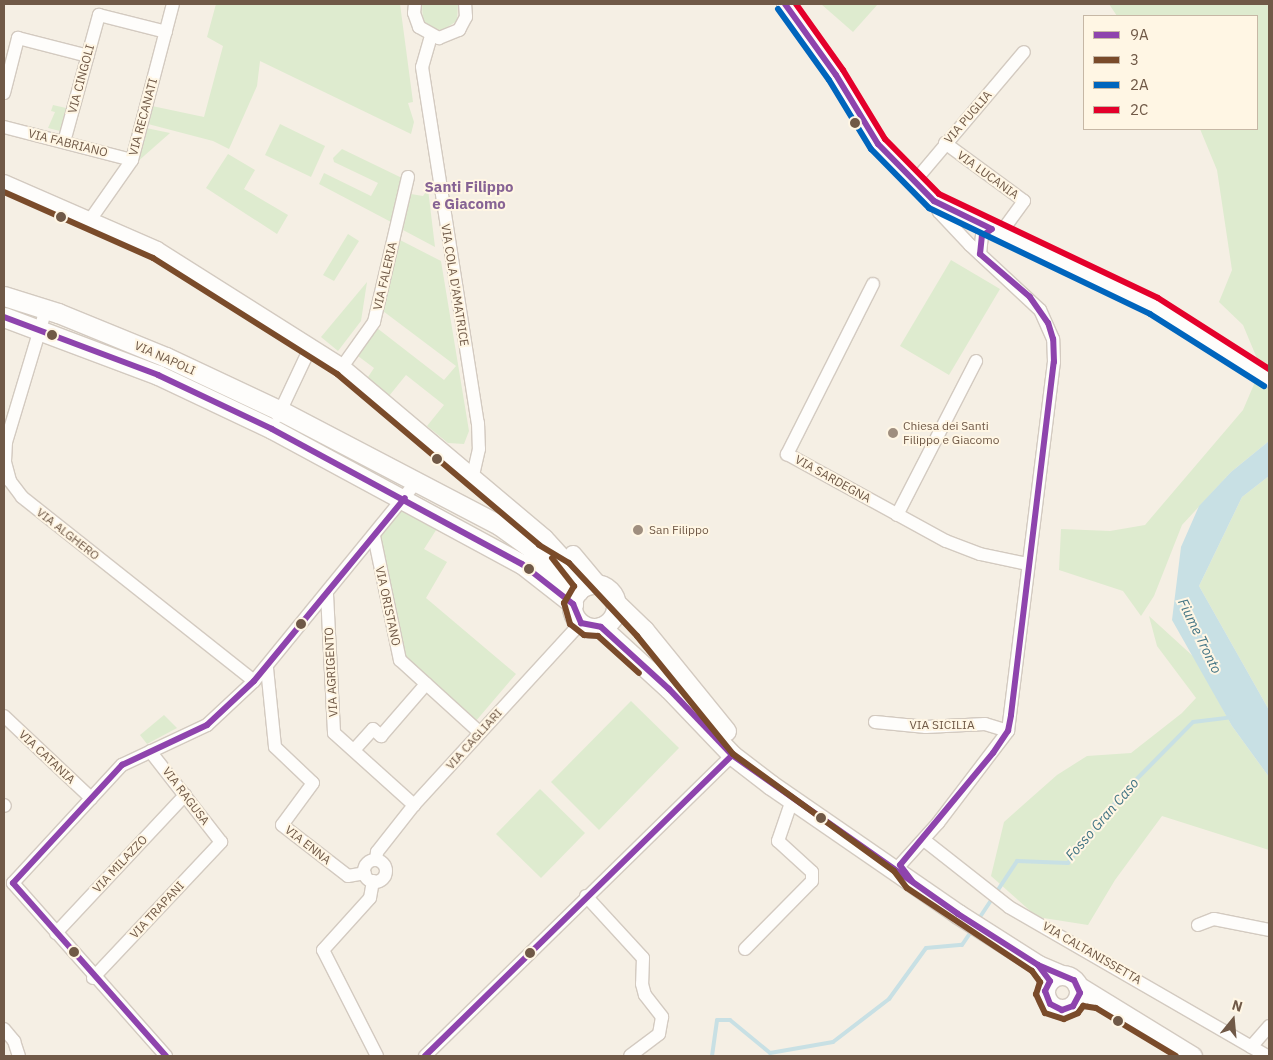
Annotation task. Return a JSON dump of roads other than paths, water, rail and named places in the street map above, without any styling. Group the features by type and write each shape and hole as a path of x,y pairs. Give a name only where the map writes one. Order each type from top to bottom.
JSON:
{"main road":[{"name":"VIA NAPOLI","path":"4,296 46,309 166,357 281,411 499,525 531,548 583,592"},
{"name":"VIA NAPOLI","path":"4,317 158,375 272,429 405,498 522,564 583,592"},
{"path":"912,881 900,865 739,746 644,630 616,603 608,589 583,592 581,623 601,627 669,689 732,755 792,800 958,914 993,935 1056,978 1071,978 1079,992 1099,999 1192,1056"},
{"path":"601,627 614,617 616,603"},
{"path":"1056,978 1045,995 1053,1007 1068,1009 1079,992"}],"street":[{"name":"VIA RECANATI","path":"90,220 132,160 173,4"},
{"path":"415,4 416,21 431,36 446,38 459,30 466,17 465,4"},
{"path":"785,4 836,75 878,144 934,201 1143,300 1269,379"},
{"name":"VIA CINGOLI","path":"64,142 99,15 166,32"},
{"name":"VIA COLA D'AMATRICE","path":"431,36 422,68 478,423 479,449 473,475"},
{"path":"4,93 18,38 88,56"},
{"name":"VIA PUGLIA","path":"914,182 945,143 1024,52"},
{"name":"VIA FABRIANO","path":"4,127 132,160"},
{"name":"VIA LUCANIA","path":"945,143 1024,201 996,231"},
{"name":"VIA FALERIA","path":"342,367 374,322 408,177"},
{"path":"4,183 157,250 342,367 546,538 577,573 583,592"},
{"path":"900,865 924,840 1008,731 1054,362 1053,339 1048,324 1030,297 980,254 939,212 934,201"},
{"path":"980,254 980,241 996,231"},
{"name":"VIA SARDEGNA","path":"873,284 786,454 946,541 980,554 1028,564"},
{"path":"40,329 46,309"},
{"name":"VIA ALGHERO","path":"40,329 6,442 5,462 10,480 22,497 254,681"},
{"path":"272,429 311,346"},
{"path":"897,515 976,361"},
{"path":"166,1056 93,978 13,883 122,766 207,725 254,681 267,668 417,481"},
{"path":"499,525 508,518 510,508"},
{"name":"VIA ORISTANO","path":"374,536 400,660 479,732"},
{"name":"VIA AGRIGENTO","path":"327,594 334,733 414,805"},
{"name":"VIA CAGLIARI","path":"376,860 377,852 414,805 581,623"},
{"name":"VIA ENNA","path":"267,668 275,747 313,783 282,825 348,876 369,877"},
{"path":"354,750 373,729 382,736 426,684"},
{"name":"VIA CATANIA","path":"4,716 91,798"},
{"name":"VIA SICILIA","path":"875,722 926,727 985,724 1008,731"},
{"name":"VIA RAGUSA","path":"150,751 220,842"},
{"path":"425,1056 586,896 732,755"},
{"name":"VIA MILAZZO","path":"56,933 184,795"},
{"path":"745,948 812,881 812,872 778,841 792,800"},
{"name":"VIA CALTANISSETTA","path":"924,840 983,889 1009,907 1267,1056"},
{"name":"VIA TRAPANI","path":"93,978 220,842"},
{"name":"VIA CAGLIARI","path":"369,877 384,878 386,870 383,863 376,860 366,865 369,877 370,898 323,950 377,1056"},
{"path":"586,896 643,958 642,984 645,996 662,1017 663,1024 659,1034 630,1056"},
{"path":"1198,925 1214,918 1269,930"},
{"path":"1251,1047 1269,1026"},
{"path":"4,1029 14,1041 19,1056"}],"water":[{"name":"Fiume Tronto","path":"1269,441 1269,476 1242,497 1199,586 1269,710 1269,777 1232,726 1172,620 1181,547 1199,506 1231,472"}],"waterway":[{"name":"Fosso Gran Caso","path":"978,920 1017,861 1068,863 1122,794 1193,722 1231,717"},
{"name":"Fosso Gran Caso","path":"712,1056 717,1020 730,1020 770,1053 833,1042 889,999 926,948 962,945 972,930"}],"place":[{"name":"Chiesa dei Santi Filippo e Giacomo","path":"893,433"},
{"name":"San Filippo","path":"638,530"}],"district":[{"name":"Santi Filippo e Giacomo","path":"469,194"}]}
